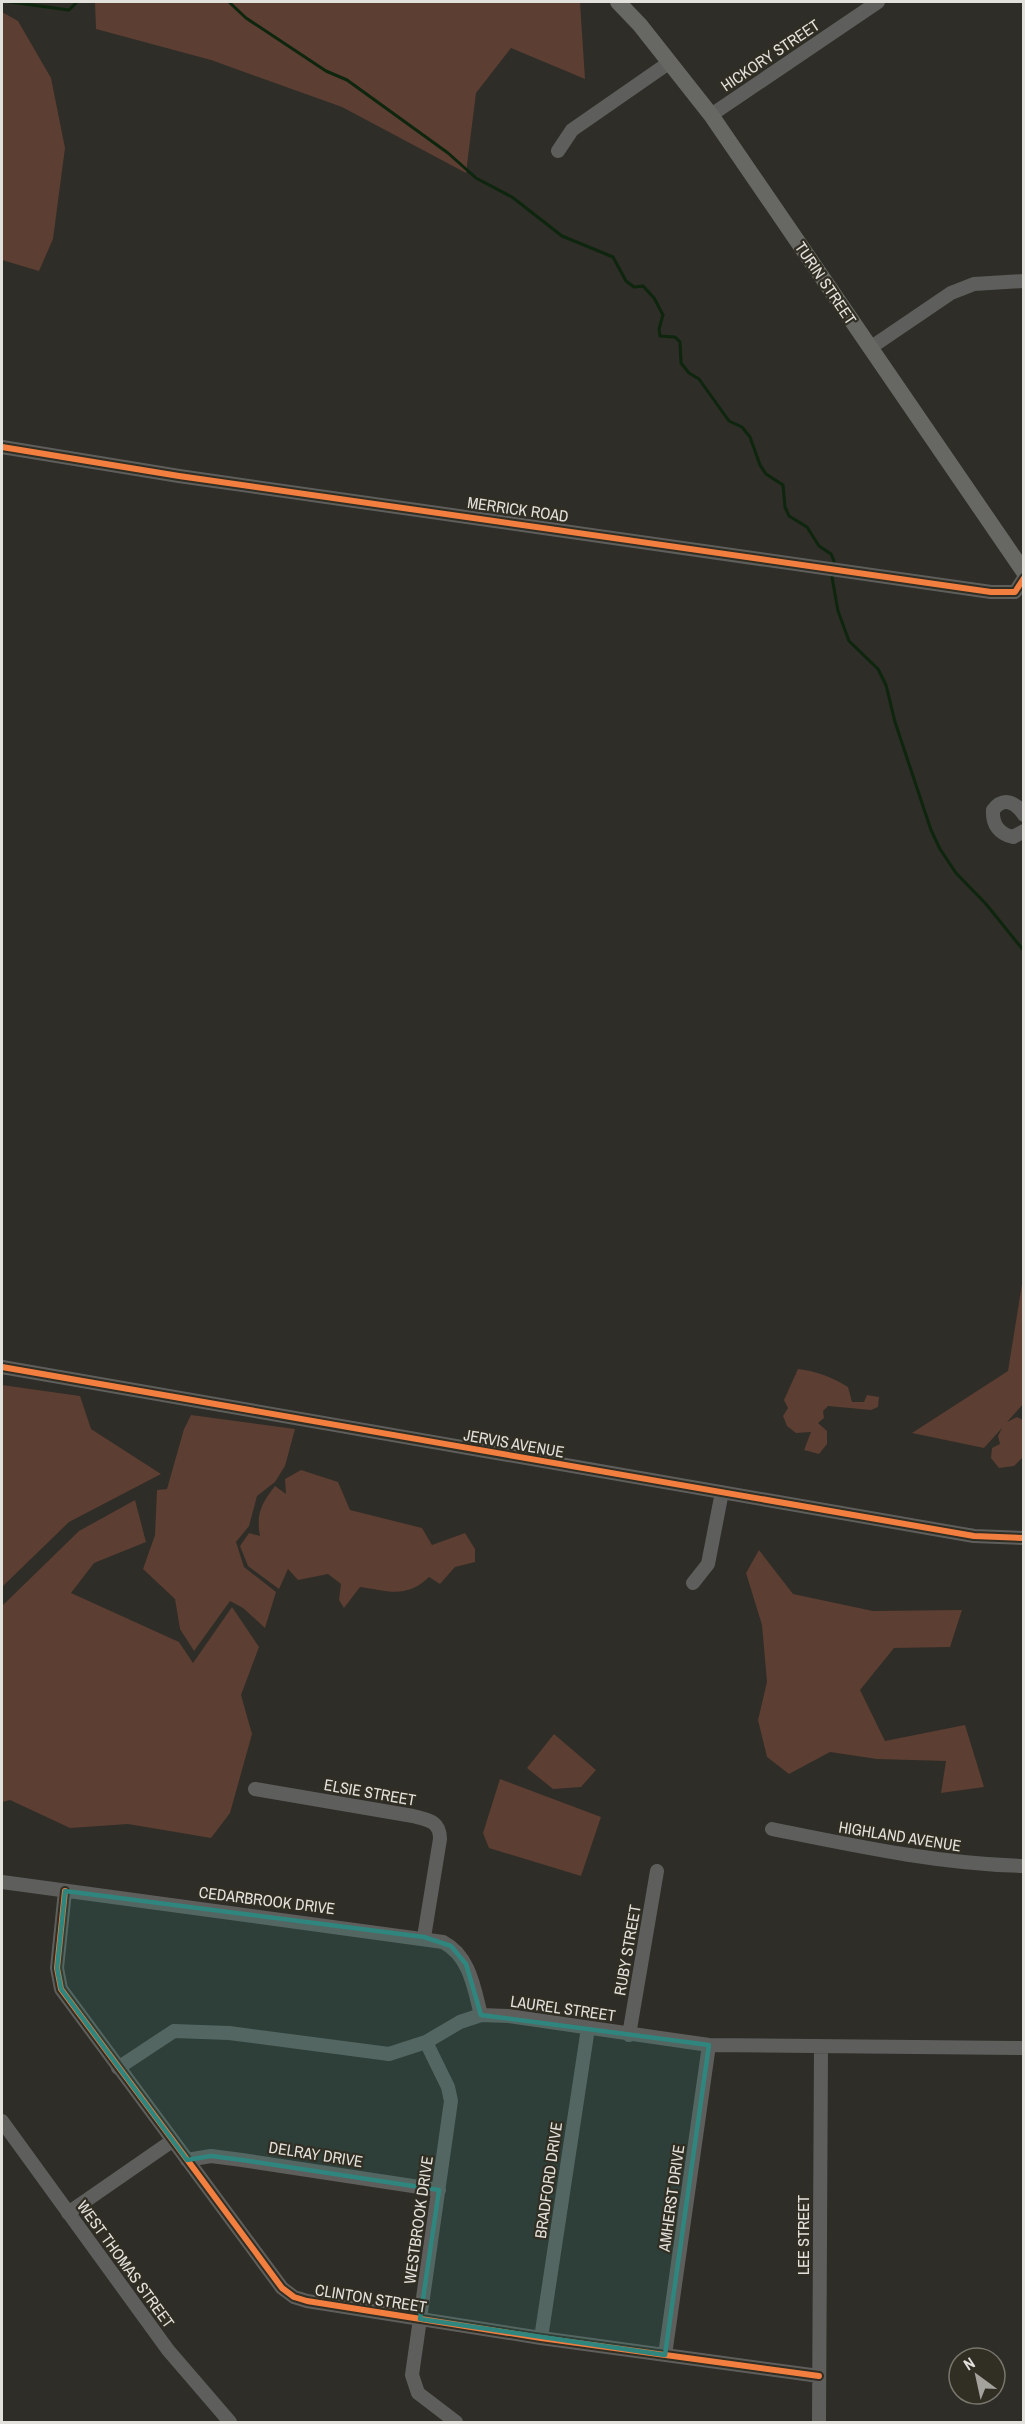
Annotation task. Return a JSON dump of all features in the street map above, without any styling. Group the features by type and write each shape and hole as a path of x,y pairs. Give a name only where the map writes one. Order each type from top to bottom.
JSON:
{"main road":[{"name":"TURIN STREET","path":"618,2 670,62 711,115 1023,573"}],"street":[{"name":"HICKORY STREET","path":"711,115 878,2"},
{"path":"558,151 572,130 670,62"},
{"path":"870,348 951,293 974,284 1023,281"},
{"name":"MERRICK ROAD","path":"2,447 178,476 991,592 1015,592 1023,579"},
{"path":"1020,804 1000,802 993,810 992,817 996,828 1004,836 1013,837 1023,831"},
{"name":"JERVIS AVENUE","path":"2,1367 974,1536 1023,1538"},
{"path":"693,1583 708,1564 722,1492"},
{"name":"ELSIE STREET","path":"255,1789 413,1816 435,1823 440,1829 440,1839 424,1937"},
{"name":"HIGHLAND AVENUE","path":"772,1829 872,1849 975,1865 1023,1866"},
{"name":"RUBY STREET","path":"629,2035 657,1871"},
{"name":"CEDARBROOK DRIVE","path":"2,1882 424,1937 443,1942 456,1951 470,1973 481,2015"},
{"name":"CLINTON STREET","path":"65,1891 57,1968 61,1989 282,2288 294,2297 307,2301 541,2338 819,2376"},
{"name":"LAUREL STREET","path":"118,2067 174,2031 188,2029 377,2053 404,2051 426,2042 460,2022 481,2015 508,2016 709,2045 821,2048 1023,2048"},
{"name":"BRADFORD DRIVE","path":"541,2338 588,2028"},
{"name":"WESTBROOK DRIVE","path":"426,2042 448,2087 451,2101 413,2384 425,2400 456,2422"},
{"name":"AMHERST DRIVE","path":"665,2355 709,2045"},
{"name":"LEE STREET","path":"819,2422 821,2048"},
{"name":"WEST THOMAS STREET","path":"2,2121 168,2350 230,2422"},
{"path":"68,2212 172,2140"},
{"name":"DELRAY DRIVE","path":"187,2160 211,2156 439,2190"}],"highlighted area":[{"path":"65,1891 424,1937 451,1946 466,1964 481,2015 709,2045 665,2355 420,2319 439,2190 211,2156 187,2160 61,1989 57,1968"}],"shaded area":[{"path":"95,2 580,2 585,79 511,48 476,93 466,173 342,107 211,60 96,29"},
{"path":"2,12 18,21 51,78 65,148 53,239 39,271 2,260"},
{"path":"1023,1278 1023,1404 1007,1422 1017,1417 1023,1420 1023,1457 1014,1466 999,1468 991,1458 992,1448 1000,1444 998,1436 1002,1428 984,1448 912,1433 1008,1371"},
{"path":"798,1369 824,1375 848,1387 852,1402 864,1402 867,1395 879,1397 878,1407 871,1410 828,1406 823,1411 824,1418 818,1423 827,1431 827,1444 819,1454 804,1450 811,1432 796,1433 787,1426 783,1416 788,1408 784,1400"},
{"path":"2,1385 80,1396 91,1429 161,1474 69,1522 2,1587"},
{"path":"191,1415 295,1429 285,1466 275,1482 257,1496 249,1526 236,1542 244,1567 276,1592 265,1628 243,1608 230,1601 194,1651 180,1629 175,1599 143,1569 155,1535 157,1490 167,1489 184,1429"},
{"path":"301,1470 338,1482 350,1510 422,1528 432,1545 465,1533 475,1549 475,1562 455,1567 440,1584 429,1577 421,1584 404,1591 360,1587 344,1608 339,1600 341,1584 328,1574 298,1580 288,1569 279,1589 248,1566 240,1546 249,1533 260,1536 259,1515 266,1498 275,1486 286,1494 285,1479"},
{"path":"135,1500 146,1542 94,1563 71,1593 179,1642 193,1663 232,1607 259,1647 241,1695 252,1734 230,1813 211,1838 128,1824 70,1828 10,1800 2,1802 2,1606 79,1531"},
{"path":"759,1550 793,1594 873,1611 962,1610 950,1647 894,1648 860,1690 885,1741 965,1725 984,1787 941,1793 946,1761 877,1759 830,1752 789,1774 767,1757 758,1720 767,1682 762,1625 746,1573"},
{"path":"554,1734 596,1770 581,1787 553,1789 527,1768"},
{"path":"500,1779 601,1817 581,1876 489,1848 483,1833"}],"waterway":[{"path":"10,2 69,10 77,2"},
{"path":"229,2 246,18 326,71 347,80 448,153 476,178 512,197 562,236 613,257 626,281 634,287 643,286 654,298 663,315 659,329 660,336 675,337 680,342 681,363 689,373 699,379 729,421 742,427 750,437 760,465 766,474 783,485 785,507 789,516 807,527 819,546 831,554 834,561"},
{"path":"832,577 838,611 849,641 878,669 886,685 895,722 931,830 940,849 956,873 986,904 1024,951"}],"cycle path":[{"path":"2,447 179,476 991,592 1015,592 1024,578"},
{"path":"2,1367 974,1536 1024,1538"},
{"path":"65,1891 57,1968 61,1989 282,2288 294,2297 307,2301 541,2338 819,2376"}]}
